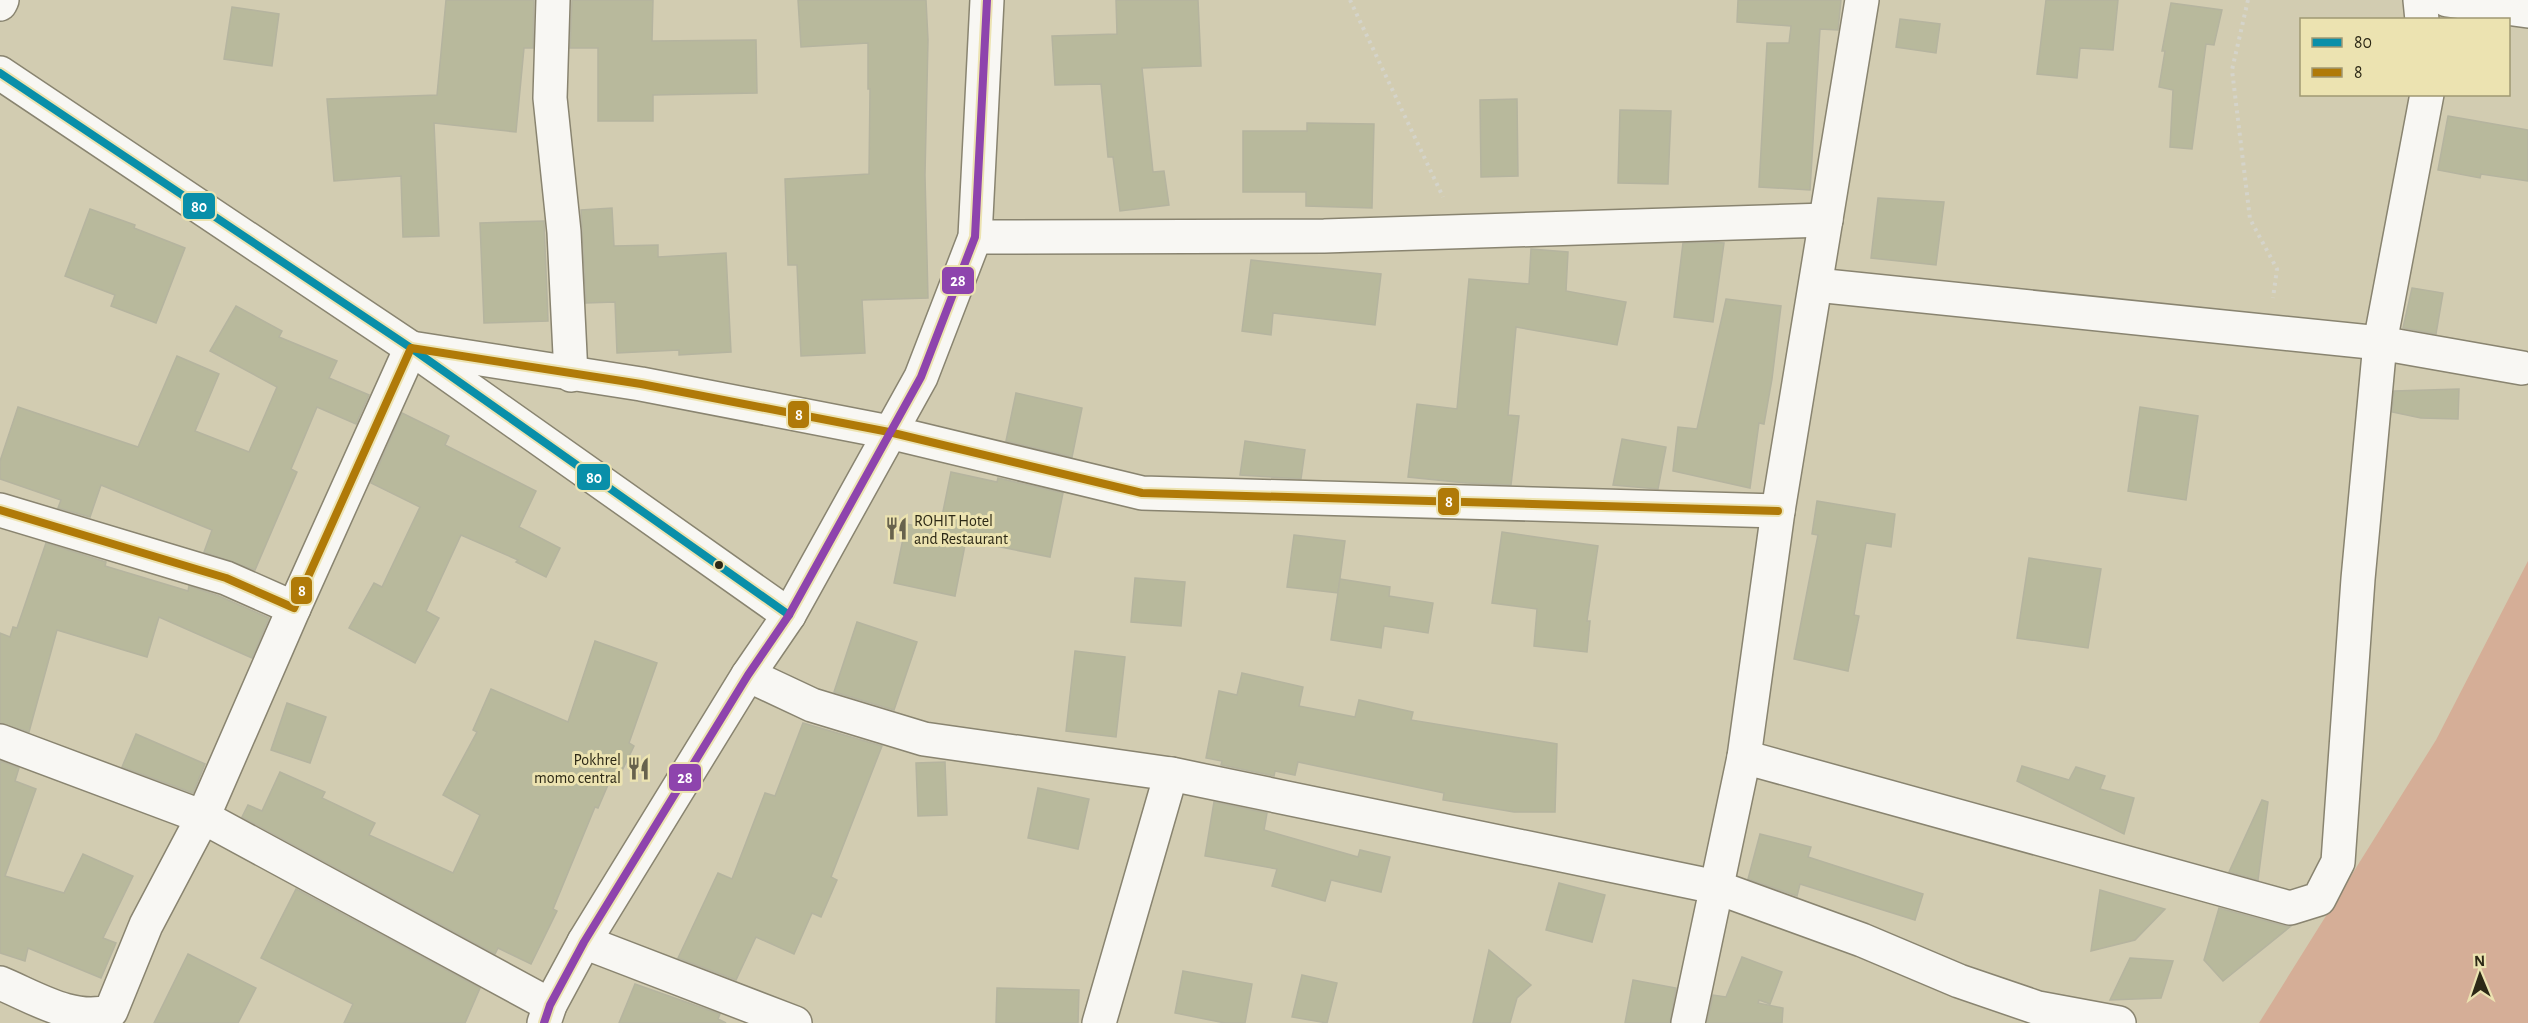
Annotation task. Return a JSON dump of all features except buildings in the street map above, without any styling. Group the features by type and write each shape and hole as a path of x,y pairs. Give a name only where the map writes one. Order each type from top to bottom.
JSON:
{"street":[{"path":"553,0 550,98 564,232 571,375"},
{"path":"0,741 203,817 547,1014 584,942 748,675 789,615 921,377 975,237 987,0"},
{"path":"1688,1023 1744,757 1778,511 1862,0"},
{"path":"2420,0 2422,18"},
{"path":"2447,0 2528,11"},
{"path":"0,74 411,348 789,615"},
{"path":"1744,757 2290,908 2319,899 2338,862 2358,579 2380,343 2427,96"},
{"path":"975,237 1324,236 1826,220"},
{"path":"1816,285 2380,343 2522,368"},
{"path":"411,348 571,375 641,384 890,432 1142,493 1778,511"},
{"path":"0,983 74,1014 96,1016 111,1011 146,925 203,817 411,348"},
{"path":"0,510 226,578 294,608"},
{"path":"748,675 812,705 924,739 1171,774 1716,887 1862,940 1959,981 2038,1008 2120,1023"},
{"path":"1099,1023 1171,774"},
{"path":"584,942 795,1023"}],"path":[{"path":"1350,0 1459,232"},
{"path":"2248,0 2232,70 2250,219 2277,269 2267,331"}],"shaded area":[{"path":"2528,561 2528,1023 2259,1023 2436,740"}],"transit line":[{"name":"28","path":"544,1023 550,1005 584,942 748,675 789,615 921,377 975,237 987,0"},
{"name":"80","path":"0,73 411,348 789,615"},
{"name":"8","path":"0,510 226,578 294,608 411,348 641,384 889,432 1142,493 1778,511"}],"place":[{"name":"ROHIT Hotel and Restaurant","path":"896,529"},
{"name":"Pokhrel momo central","path":"639,768"}]}
